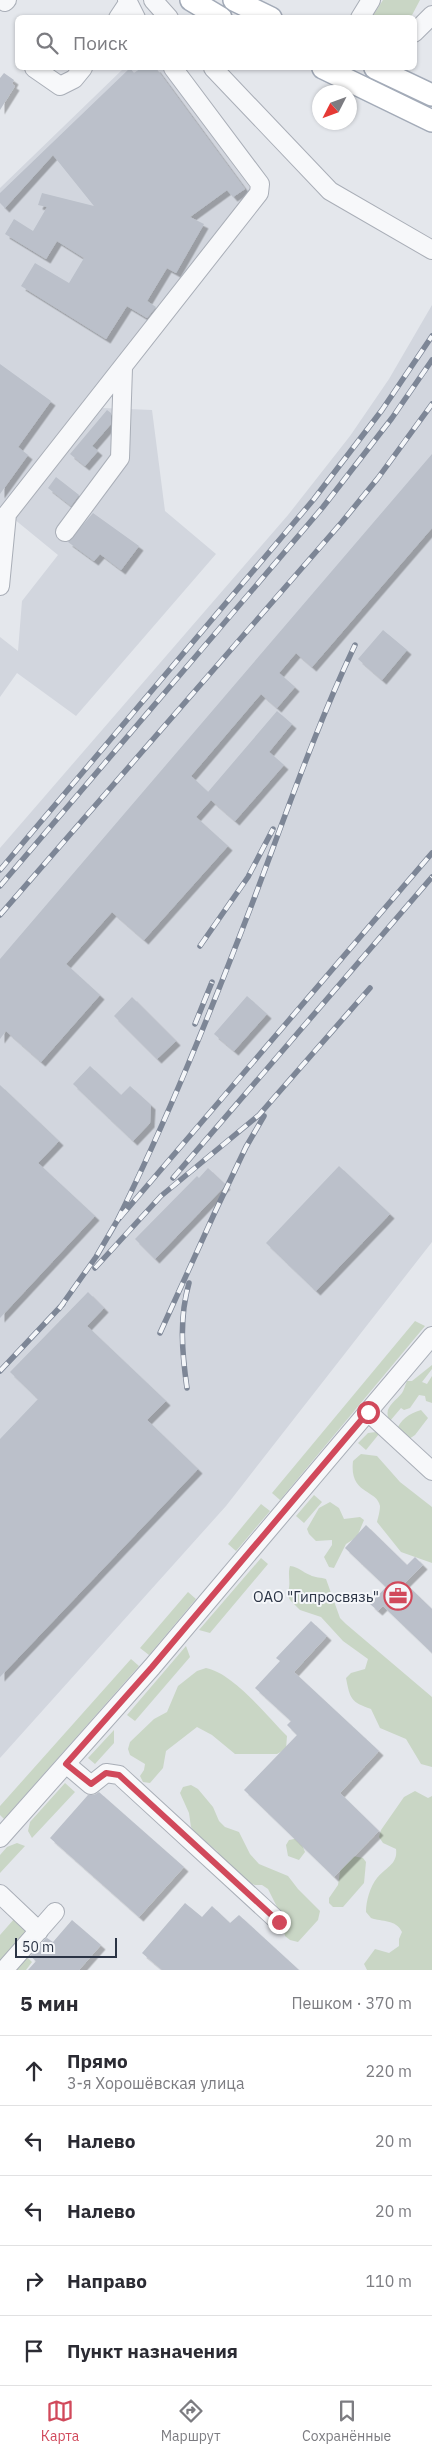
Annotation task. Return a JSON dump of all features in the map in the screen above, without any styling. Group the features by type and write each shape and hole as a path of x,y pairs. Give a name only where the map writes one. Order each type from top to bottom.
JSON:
{"main road":[{"path":"191,0 216,15"},
{"path":"234,0 265,15"},
{"path":"327,70 432,121"},
{"path":"385,70 432,95"}],"street":[{"path":"2,0 6,2 7,0"},
{"path":"154,0 166,15"},
{"path":"362,15 371,0"},
{"path":"417,30 432,15"},
{"path":"37,70 60,86 74,79 81,70"},
{"path":"0,586 7,514 259,193 260,184 174,70"},
{"path":"215,70 330,190 432,250"},
{"path":"66,532 120,458 123,368"},
{"path":"0,1838 152,1667 368,1412 430,1342"},
{"path":"368,1412 432,1471"},
{"path":"66,1764 91,1784 106,1773 119,1775 279,1922"},
{"path":"0,1894 39,1931"},
{"path":"4,1970 56,1912"}],"shaded area":[{"path":"122,70 163,70 251,189 162,307 0,512 0,188"},
{"path":"432,305 432,1242 226,1506 0,1758 0,848 288,515 350,436 389,379"},
{"path":"103,408 152,410 165,511 216,554 76,716 17,673 0,697 0,637 18,651 22,601 58,555 14,519"}],"green space":[{"path":"383,0 420,0 412,15 373,15"},
{"path":"415,1321 425,1326 280,1500 272,1493"},
{"path":"432,1365 432,1369 422,1382 427,1384 432,1376 432,1403 426,1401 425,1396 419,1395 410,1408 404,1410 401,1408 390,1421 388,1409 402,1393 407,1381 412,1381"},
{"path":"421,1410 428,1418 415,1435 406,1441 396,1432 398,1427 406,1418"},
{"path":"376,1432 379,1434 366,1450 358,1443 368,1433"},
{"path":"361,1454 377,1456 400,1482 432,1507 432,1563 401,1552 377,1522 380,1506 378,1501 359,1486 353,1472 353,1461"},
{"path":"314,1495 322,1502 304,1523 296,1516"},
{"path":"330,1502 339,1508 344,1519 360,1517 364,1520 357,1537 346,1544 334,1568 329,1567 324,1557 332,1545 332,1540 316,1541 307,1529 319,1508"},
{"path":"261,1504 270,1511 236,1551 228,1544"},
{"path":"261,1558 268,1564 210,1633 199,1630"},
{"path":"290,1566 296,1567 312,1576 326,1579 340,1618 432,1697 432,1767 421,1764 406,1739 380,1728 371,1709 352,1699 346,1678 351,1673 365,1669 368,1659 343,1641 321,1617 300,1610 290,1600 287,1594"},
{"path":"188,1592 196,1599 149,1655 140,1648"},
{"path":"186,1646 190,1657 135,1721 127,1715"},
{"path":"131,1659 139,1666 4,1819 0,1815 0,1806"},
{"path":"206,1668 227,1678 260,1707 287,1736 286,1749 277,1754 235,1754 212,1735 197,1727 166,1751 163,1768 150,1783 143,1782 140,1776 145,1764 130,1755 128,1749 130,1742 154,1719 167,1712 178,1686 197,1671"},
{"path":"114,1730 114,1743 95,1764 88,1758"},
{"path":"65,1783 75,1792 32,1838 28,1831 30,1822"},
{"path":"191,1785 198,1789 213,1807 219,1821 225,1827 239,1832 250,1854 259,1864 288,1876 320,1911 318,1920 298,1942 290,1940 285,1936 282,1917 268,1889 262,1885 255,1885 233,1876 217,1851 195,1833 191,1827 189,1813 180,1793 183,1787"},
{"path":"415,1791 428,1798 432,1796 432,1970 367,1970 364,1964 375,1949 389,1953 399,1946 402,1932 399,1928 392,1923 371,1918 366,1912 366,1908 372,1886 380,1874 391,1865 396,1854 396,1849 383,1843 379,1837 381,1830 404,1797"},
{"path":"299,1838 305,1852 299,1860 288,1856 286,1845 289,1840"},
{"path":"17,1843 25,1846 0,1873 0,1855 7,1847"},
{"path":"353,1856 363,1858 366,1862 364,1883 343,1907 333,1907 329,1903 329,1898 338,1885 341,1865"},
{"path":"15,1918 32,1934 0,1968 0,1935"},
{"path":"27,1957 32,1962 26,1970 8,1970 18,1961"}],"building":[{"path":"128,70 132,70 134,73 138,70 157,70 245,189 233,197 227,190 190,217 204,224 176,273 167,268 147,301 156,307 147,318 127,306 106,339 21,286 35,263 69,283 84,258 57,241 46,259 5,234 14,219 33,231 47,207 38,205 42,193 94,206 53,155 5,208 0,203 0,193"},
{"path":"4,73 14,80 12,84 15,86 0,110 0,78"},
{"path":"0,364 51,401 18,447 28,455 0,494"},
{"path":"107,410 111,413 111,424 92,446 98,451 85,466 70,454"},
{"path":"432,454 432,528 312,667 296,653 279,673 295,687 277,708 261,694 191,776 208,792 277,711 292,724 269,752 284,765 235,821 211,800 196,817 228,846 144,940 112,912 66,964 100,995 41,1062 6,1031 0,1039 0,959"},
{"path":"56,477 79,495 71,506 48,488"},
{"path":"93,513 139,546 121,570 100,554 94,561 68,542"},
{"path":"383,630 407,650 382,680 358,659"},
{"path":"247,996 267,1014 234,1051 214,1034"},
{"path":"132,997 176,1041 157,1059 114,1016"},
{"path":"90,1066 121,1095 130,1086 151,1105 150,1123 133,1141 73,1084"},
{"path":"0,1085 59,1141 38,1163 95,1216 0,1318"},
{"path":"339,1166 390,1214 316,1291 266,1243"},
{"path":"208,1168 226,1185 155,1259 135,1239 197,1176 199,1178"},
{"path":"88,1292 104,1308 87,1326 166,1401 147,1420 198,1469 0,1677 0,1439 38,1399 10,1372"},
{"name":"ОАО \"Гипросвязь\"","path":"366,1525 407,1565 415,1557 423,1565 405,1583 432,1609 432,1653 383,1606 378,1611 370,1604 386,1587 345,1548"},
{"path":"311,1621 327,1636 294,1672 379,1751 340,1793 379,1831 334,1877 244,1790 297,1735 287,1725 291,1721 255,1688 280,1661 276,1658"},
{"path":"99,1792 184,1867 139,1917 50,1838 88,1795 94,1795"},
{"path":"185,1903 202,1917 212,1906 230,1923 239,1915 299,1970 162,1970 142,1953"},
{"path":"72,1920 101,1945 79,1970 28,1970 36,1961 30,1956 45,1939 47,1938 53,1942"}],"railway":[{"path":"0,870 314,499 382,410 432,336"},
{"path":"0,886 323,507 392,418 432,360"},
{"path":"0,915 342,522 378,478 432,404"},
{"path":"117,1221 154,1143 205,1024 314,741 355,645"},
{"path":"200,946 248,877 273,829"},
{"path":"59,1309 96,1257 117,1221 432,853"},
{"path":"173,1178 432,877"},
{"path":"195,1024 212,982"},
{"path":"95,1268 161,1196 259,1115 370,988"},
{"path":"160,1333 246,1147 264,1116"},
{"path":"187,1388 182,1336 184,1309 189,1283"},
{"path":"0,1371 63,1304"}],"place":[{"name":"ОАО \"Гипросвязь\"","path":"398,1596"}],"route":[{"path":"279,1922 119,1775 110,1772 106,1773 96,1782 86,1783 66,1764 152,1667 368,1412"}]}
